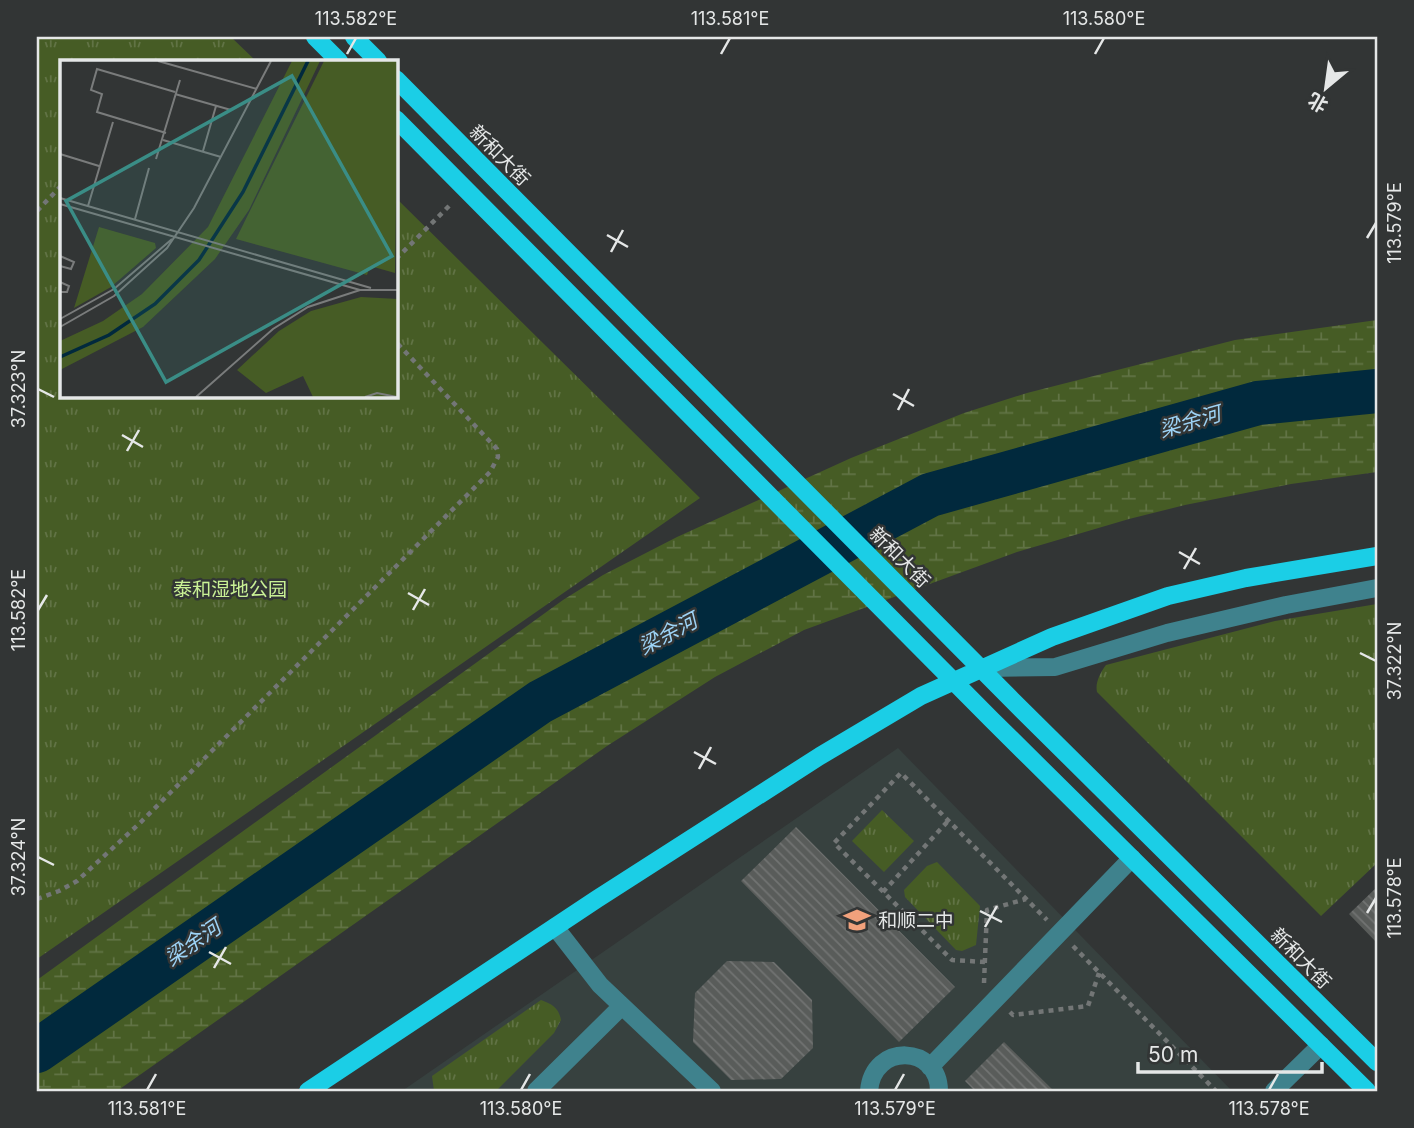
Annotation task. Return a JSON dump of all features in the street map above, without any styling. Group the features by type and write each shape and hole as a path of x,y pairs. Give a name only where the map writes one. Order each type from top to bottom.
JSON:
{"main road":[{"path":"315,37 338,60"},
{"path":"354,37 377,60"},
{"name":"新和大街","path":"397,80 921,609 1377,1062"},
{"path":"397,120 954,681 1367,1091"},
{"path":"308,1091 820,756 895,711 954,681 1052,637 1168,596 1246,578 1377,556"}],"street":[{"path":"980,668 1055,667 1167,633 1286,605 1377,588"},
{"path":"930,1067 1132,858"},
{"path":"555,927 600,985 712,1091"},
{"path":"536,1091 622,1006"},
{"path":"1274,1091 1321,1045"},
{"path":"868,1091 875,1070 883,1062 894,1056 906,1055 918,1058 930,1067 935,1073 939,1091"}],"path":[{"path":"37,211 60,187"},
{"path":"397,258 466,189"},
{"path":"37,898 59,891 77,881 141,822 490,472 498,457 497,449 397,343"},
{"path":"901,773 834,843 952,960 985,962"},
{"path":"883,892 948,821"}],"shaded area":[{"name":"和顺二中","path":"898,748 1232,1091 402,1091"}],"green space":[{"name":"泰和湿地公园","path":"37,37 231,37 255,60 60,60 60,397 397,397 397,199 700,498 37,959"},
{"path":"1377,320 1377,472 1291,484 1129,519 1017,552 804,630 715,677 607,746 117,1091 37,1091 37,980 563,600 603,575 677,537 851,458 964,413 1027,393 1235,340"},
{"path":"1377,604 1377,863 1321,916 1097,692 1097,685 1106,665 1275,621"},
{"path":"882,810 914,841 884,872 852,841"},
{"path":"937,862 980,906 976,945 962,951 956,950 905,897 904,890 927,866"},
{"path":"541,1000 559,1012 561,1020 554,1033 496,1091 434,1091 432,1076"}],"building":[{"path":"796,827 955,987 899,1042 741,881"},
{"path":"1377,887 1377,943 1349,914"},
{"path":"727,961 774,962 812,1000 813,1048 781,1079 731,1080 693,1042 695,993"},
{"path":"1004,1042 1054,1091 975,1091 965,1081"}],"waterway":[{"name":"梁余河","path":"37,1051 540,702 930,495 1258,403 1377,391"}],"place":[{"name":"和顺二中","path":"857,920"}]}
